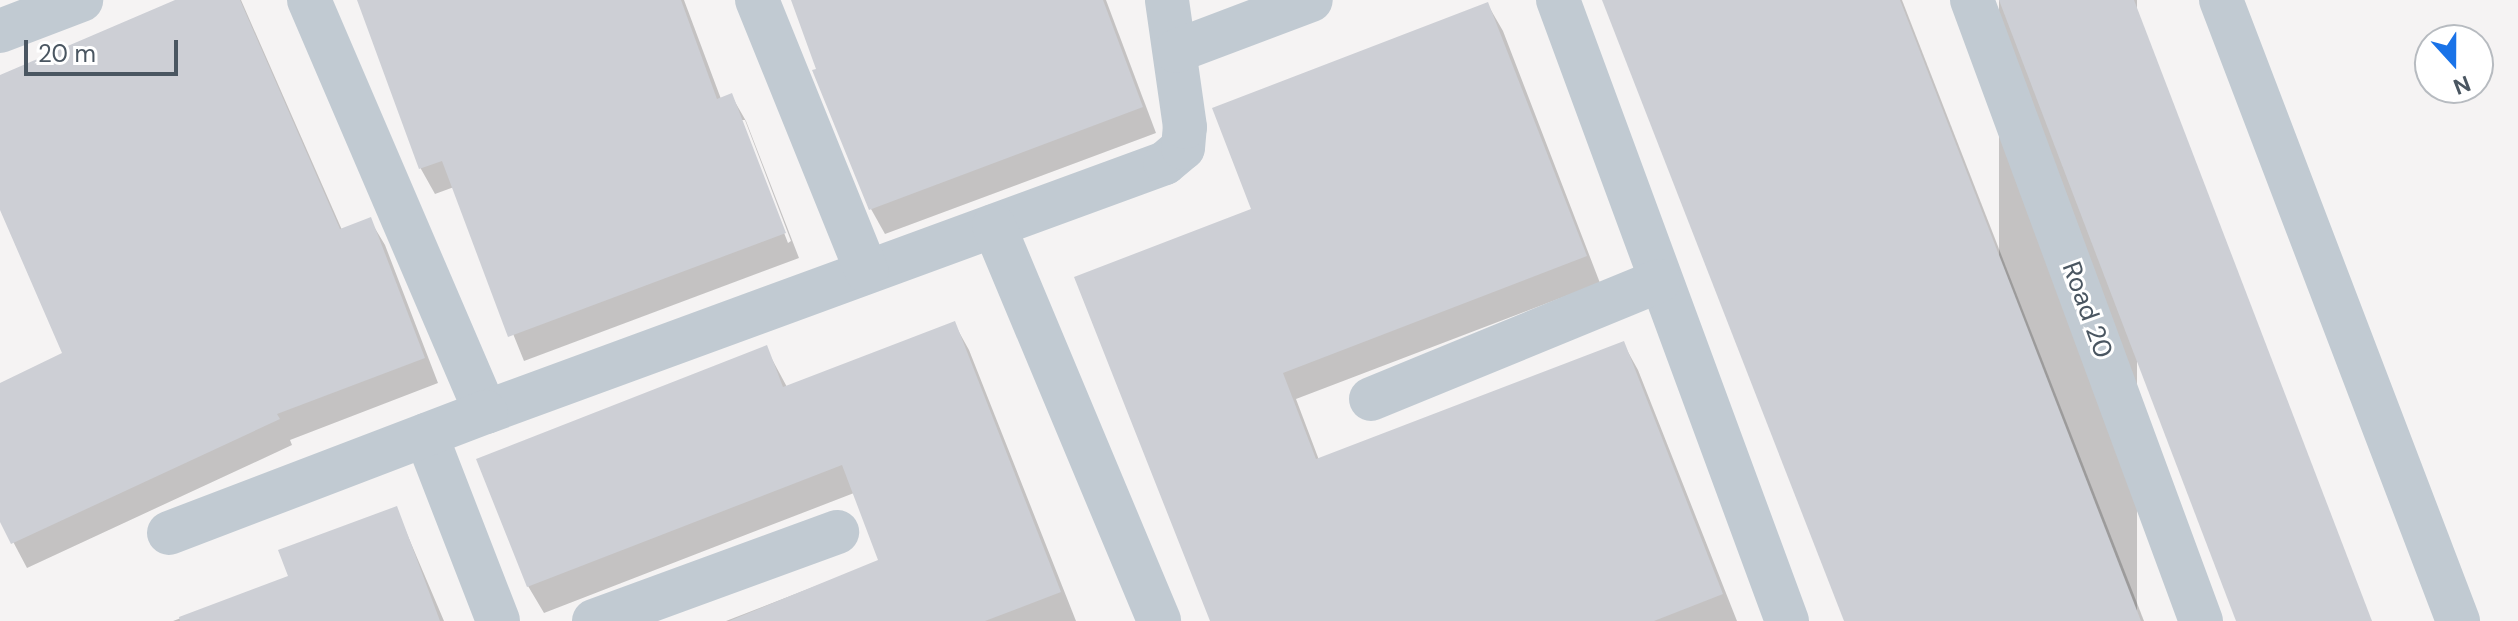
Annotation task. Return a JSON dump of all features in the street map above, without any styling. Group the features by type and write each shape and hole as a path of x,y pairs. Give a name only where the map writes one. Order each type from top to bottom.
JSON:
{"street":[{"path":"0,31 81,0"},
{"path":"309,0 486,412"},
{"path":"757,0 867,272"},
{"path":"169,533 486,412 1165,163 1183,148 1176,51 1167,0"},
{"path":"1176,51 1311,0"},
{"path":"1558,0 1659,281 1787,621"},
{"name":"Road 20","path":"1972,0 2201,621"},
{"path":"2221,0 2458,621"},
{"path":"994,226 1159,621"},
{"path":"1371,399 1659,281"},
{"path":"426,435 498,621"},
{"path":"594,621 837,532"}],"building":[{"path":"175,0 240,0 340,229 371,217 425,358 277,414 280,419 11,544 0,522 0,383 62,353 0,210 0,75"},
{"path":"357,0 681,0 717,99 732,93 786,233 508,337 442,161 419,169"},
{"path":"791,0 1103,0 1143,107 869,210 812,70 816,69"},
{"path":"1602,0 1900,0 2141,621 1844,621"},
{"path":"1999,0 2134,0 2372,621 2236,621"},
{"path":"1488,2 1587,256 1283,373 1316,459 1624,341 1723,594 1654,621 1210,621 1074,277 1251,209 1212,108"},
{"path":"955,321 1061,592 985,621 729,621 878,560 842,465 527,587 476,459 767,345 783,387"},
{"path":"397,506 440,621 180,621 179,617 288,576 278,550"}]}
